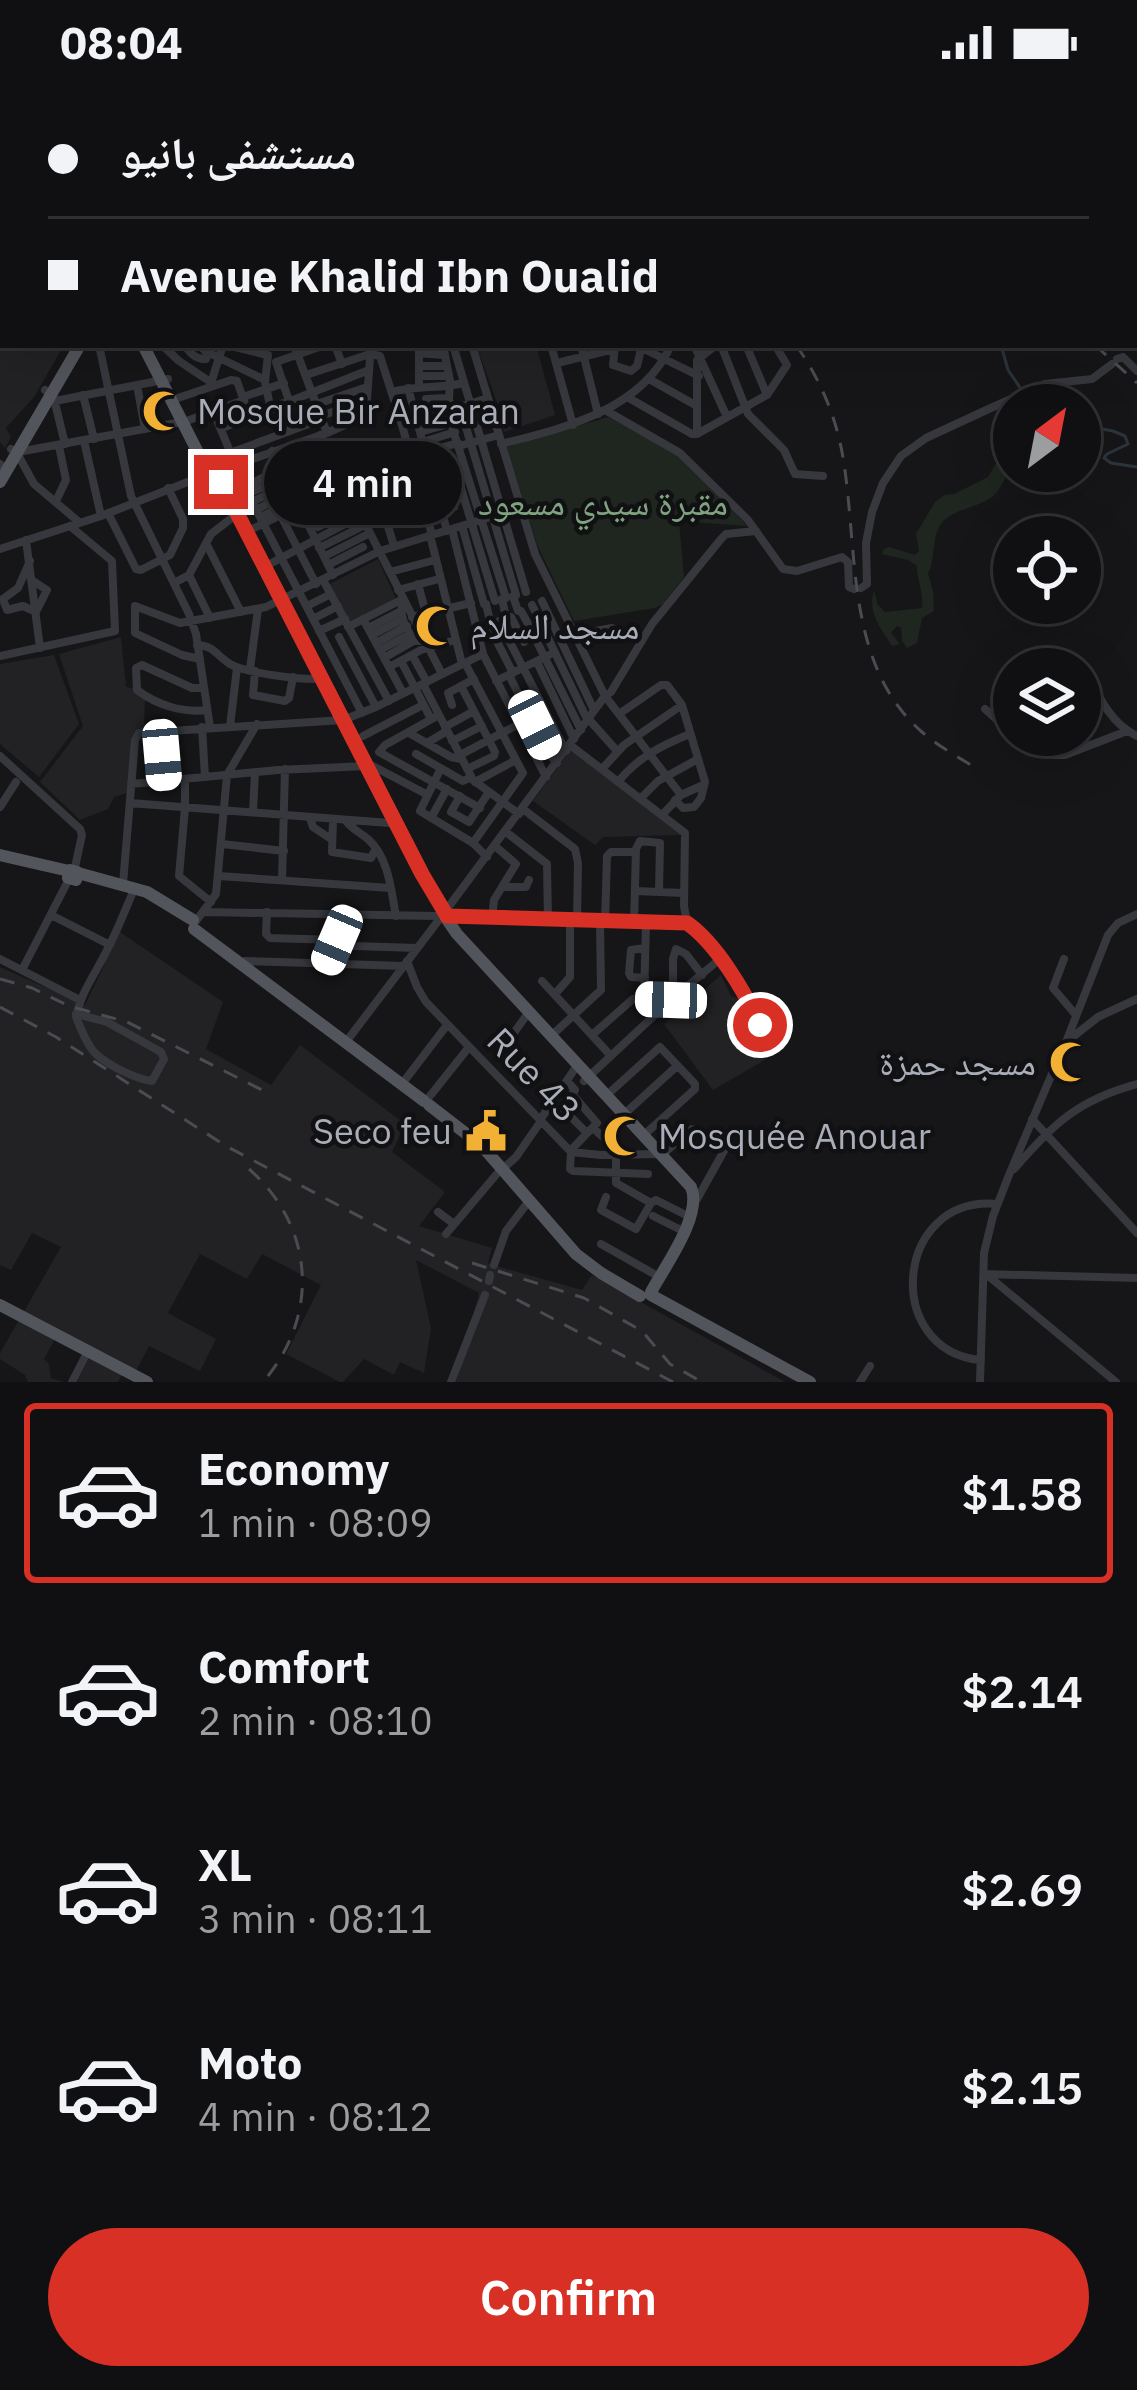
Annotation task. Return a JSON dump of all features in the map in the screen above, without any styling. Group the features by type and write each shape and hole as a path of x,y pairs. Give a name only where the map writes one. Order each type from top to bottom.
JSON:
{"main road":[{"path":"0,482 74,348"},
{"path":"148,348 247,532 315,679 340,720"},
{"path":"165,380 178,398 185,421"},
{"path":"0,465 14,451"},
{"path":"213,473 442,916 530,1017"},
{"path":"364,765 389,823 442,916 579,1077 605,1097 691,1187 692,1215 646,1294"},
{"path":"1,860 147,892 196,922 458,1122 599,1266 798,1382"},
{"path":"457,934 463,919"},
{"path":"196,922 429,1100"},
{"path":"622,1117 644,1135 688,1192 686,1215 646,1294"},
{"path":"503,1167 576,1254 601,1273 810,1382"},
{"path":"0,1304 147,1382"}],"street":[{"path":"100,348 134,502 192,622 208,710 206,777"},
{"path":"164,348 213,384"},
{"path":"187,348 202,360 208,353"},
{"path":"203,348 266,384"},
{"path":"213,384 224,348"},
{"path":"243,348 270,357 296,350 324,434 410,621 442,674"},
{"path":"336,348 342,364"},
{"path":"454,348 471,404 480,474 508,549 504,599 511,674 557,763"},
{"path":"474,348 531,542 576,639 605,696 666,776 683,808 694,807 705,782 682,705 670,687 664,684 620,713"},
{"path":"552,348 573,425"},
{"path":"582,348 602,412 680,454 756,531 786,571 838,557 846,559 849,587 858,589 867,584 866,543 883,483 895,464 926,438 1053,383 1092,379 1123,357 1137,371"},
{"path":"557,363 611,348"},
{"path":"614,348 613,365 633,371 642,348"},
{"path":"644,348 697,376 709,376"},
{"path":"423,442 500,439 573,425 627,397 649,379 670,348"},
{"path":"696,348 727,417"},
{"path":"698,434 697,360 714,348"},
{"path":"720,348 752,419 784,450 795,475 823,476"},
{"path":"747,348 767,395"},
{"path":"627,397 698,434 767,395 787,365 777,348"},
{"path":"306,375 371,349"},
{"path":"0,549 360,418 367,399 371,349"},
{"path":"371,349 380,356 402,425 463,663 523,773 473,843"},
{"path":"419,349 464,383"},
{"path":"419,349 420,378 431,416"},
{"path":"270,357 283,380 292,430"},
{"path":"270,357 266,384 272,410"},
{"path":"227,382 232,364"},
{"path":"392,392 446,366"},
{"path":"420,378 446,366"},
{"path":"446,366 458,480 465,503 458,527 460,562 483,654 546,777"},
{"path":"222,428 368,370"},
{"path":"649,379 697,406"},
{"path":"56,501 65,479 50,396 165,380"},
{"path":"0,656 116,631 111,560 30,478 14,451 185,421 283,380"},
{"path":"178,398 213,384 237,381 250,418"},
{"path":"137,385 146,429"},
{"path":"316,404 368,387"},
{"path":"408,388 441,511 481,557 504,599 514,648 554,727 687,837 687,923"},
{"path":"83,395 104,514 136,569 172,552 184,524 168,488"},
{"path":"402,425 488,398"},
{"path":"230,453 367,399"},
{"path":"411,399 452,406 476,441"},
{"path":"213,411 254,506 362,713"},
{"path":"303,442 334,533 324,580"},
{"path":"423,442 456,443"},
{"path":"413,469 440,460 456,443"},
{"path":"456,443 480,474 493,517 481,557 504,599"},
{"path":"289,447 334,533"},
{"path":"272,451 294,495 334,533 380,551 520,508"},
{"path":"440,460 454,506"},
{"path":"458,480 508,465"},
{"path":"294,495 334,533"},
{"path":"294,495 334,533"},
{"path":"254,506 294,495"},
{"path":"254,506 294,495"},
{"path":"254,506 294,495"},
{"path":"280,517 294,495"},
{"path":"427,515 465,503"},
{"path":"254,506 280,517 324,580 389,701"},
{"path":"247,532 254,506"},
{"path":"383,510 394,546"},
{"path":"264,567 334,533 359,511"},
{"path":"324,580 334,533 359,511"},
{"path":"334,533 359,511"},
{"path":"334,533 359,511"},
{"path":"174,583 189,575 205,542 233,517"},
{"path":"349,1038 614,687 652,624 726,534 756,531"},
{"path":"26,540 32,581 47,590 36,612 40,648"},
{"path":"205,542 242,612"},
{"path":"460,562 531,542"},
{"path":"389,572 435,560"},
{"path":"30,561 18,588 4,597 5,608 23,606 36,612"},
{"path":"418,565 426,614"},
{"path":"189,575 210,618"},
{"path":"420,584 439,579"},
{"path":"200,659 135,632 134,608 140,606 178,623 192,622 258,609 324,580"},
{"path":"420,584 410,621 423,705"},
{"path":"18,588 23,606"},
{"path":"376,677 378,646 410,621 447,609 553,589"},
{"path":"478,630 537,603 553,589"},
{"path":"307,606 331,594"},
{"path":"537,603 550,655 564,683 617,751"},
{"path":"313,619 338,606"},
{"path":"258,609 254,696 285,701 293,677"},
{"path":"505,618 535,637 550,655 564,683 573,741"},
{"path":"505,618 524,643"},
{"path":"410,621 455,640"},
{"path":"378,646 410,621"},
{"path":"378,646 410,621"},
{"path":"307,652 338,637 348,626"},
{"path":"320,631 348,626 401,661 442,712 471,776 576,851 570,977 555,994"},
{"path":"496,681 594,630 613,628"},
{"path":"338,637 376,707"},
{"path":"514,648 535,637"},
{"path":"197,645 208,646 237,670 315,679"},
{"path":"378,646 404,693"},
{"path":"76,1013 106,1022 162,1053 164,1059 152,1081 99,1057 76,1013 110,945 128,888 136,736 143,731 340,720 483,654"},
{"path":"401,661 412,655"},
{"path":"342,674 368,662"},
{"path":"204,688 192,688 142,664 136,668 138,692 143,696 181,711 208,710"},
{"path":"230,726 237,670"},
{"path":"513,713 593,670"},
{"path":"442,712 447,694 473,679"},
{"path":"461,686 482,726 495,752 465,781 414,757 425,742 482,726"},
{"path":"352,694 365,687"},
{"path":"379,750 467,698"},
{"path":"985,709 1021,741 1062,756 1132,733 1101,701"},
{"path":"442,712 423,705 366,735 398,763 480,808"},
{"path":"602,769 617,751 682,705"},
{"path":"448,733 474,711"},
{"path":"554,727 570,719"},
{"path":"196,922 213,898 219,876 227,775 257,724"},
{"path":"408,733 454,758 519,724"},
{"path":"159,730 164,781"},
{"path":"618,782 649,754 690,734"},
{"path":"0,756 82,835 73,873 22,970"},
{"path":"640,799 666,776 698,759"},
{"path":"471,776 516,760"},
{"path":"131,784 364,765 426,794"},
{"path":"441,768 419,810 487,856"},
{"path":"282,880 285,770"},
{"path":"253,812 255,772"},
{"path":"185,779 179,876 226,911"},
{"path":"0,807 16,782"},
{"path":"662,815 678,798 702,785"},
{"path":"431,818 447,789"},
{"path":"460,796 452,812 467,822 489,792"},
{"path":"130,802 389,823"},
{"path":"310,818 313,826 331,838"},
{"path":"333,820 334,854 371,858 375,850"},
{"path":"346,821 373,843 384,862 396,916"},
{"path":"506,832 547,864 548,921"},
{"path":"634,923 640,841 660,843 659,892"},
{"path":"222,844 284,851"},
{"path":"492,920 493,903 516,864 495,846"},
{"path":"549,1037 601,990 608,854 636,852"},
{"path":"219,876 391,888"},
{"path":"502,887 526,887 529,880"},
{"path":"635,891 684,893"},
{"path":"196,922 226,911 687,923 749,1001 768,1049"},
{"path":"267,913 268,938 418,948"},
{"path":"327,963 346,914"},
{"path":"980,1382 987,1235 1108,935 1118,923 1137,914"},
{"path":"51,915 110,945"},
{"path":"644,999 646,923"},
{"path":"644,978 630,976 629,964 632,948 646,948"},
{"path":"672,999 676,949 686,954 701,975"},
{"path":"1064,958 1053,988 1075,1014"},
{"path":"0,959 80,1000"},
{"path":"446,1234 516,1157 551,1104 720,959"},
{"path":"245,961 406,963"},
{"name":"Rue 43","path":"406,963 422,998 571,1151 659,1155 692,1129 725,1147 695,1203"},
{"path":"542,981 611,1056"},
{"path":"592,1035 633,999 672,999"},
{"path":"1065,1043 1098,1017 1137,999"},
{"path":"508,1041 530,1017"},
{"path":"405,1080 447,1025"},
{"path":"429,1100 469,1046"},
{"path":"605,1097 660,1047 695,1089 644,1135"},
{"path":"551,1104 605,1137 677,1066"},
{"path":"579,1077 570,1098 597,1121 571,1151 570,1169 647,1174"},
{"path":"1009,1175 1075,1109 1137,1084"},
{"path":"1032,1119 1137,1233"},
{"path":"616,1155 618,1184 651,1203"},
{"path":"606,1197 601,1210 636,1229 656,1200 686,1215"},
{"path":"491,1274 503,1237 529,1201"},
{"path":"981,1360 955,1354 926,1332 916,1310 914,1271 921,1244 942,1217 970,1204 998,1204"},
{"path":"438,1212 454,1224"},
{"path":"653,1216 679,1229"},
{"path":"602,1244 654,1274"},
{"path":"985,1274 1137,1277"},
{"path":"985,1274 1116,1382"},
{"path":"451,1382 485,1295"},
{"path":"72,1382 88,1351"},
{"path":"860,1382 870,1366"}],"shaded area":[{"path":"0,348 62,348 34,397 6,428 11,437 5,448 0,442"},
{"path":"537,348 555,415 504,432 478,350"},
{"path":"378,559 396,599 349,624 330,584"},
{"path":"121,637 126,687 145,698 144,729 132,736 127,793 114,797 108,809 80,820 40,782 83,726 59,654"},
{"path":"54,655 79,724 39,777 0,744 0,664"},
{"path":"571,749 681,835 603,837 595,845 533,801"},
{"path":"120,932 223,1002 206,1049 271,1085 300,1045 405,1124 392,1152 445,1192 419,1226 492,1248 488,1263 507,1269 582,1290 592,1275 785,1382 456,1382 479,1293 416,1260 431,1328 424,1373 400,1362 394,1375 364,1359 340,1382 286,1354 321,1285 262,1254 247,1279 200,1254 168,1313 216,1339 200,1371 149,1346 136,1371 126,1367 118,1382 77,1382 93,1350 60,1330 44,1359 51,1378 64,1382 28,1382 0,1359 0,1353 61,1247 32,1233 11,1270 0,1265 0,967 85,1005"},
{"path":"721,975 731,996 739,999 765,1060 713,1090 664,1024"}],"green space":[{"name":"مقبرة سيدي مسعود","path":"608,417 679,453 747,526 679,521 684,577 663,604 574,621 537,545 507,447"},
{"path":"993,469 993,492 997,492 951,515 939,527 928,574 934,611 922,618 917,643 907,648 897,626 891,633 900,644 892,646 874,613 874,591 885,612 922,608 922,597 917,566 882,554 883,550 889,547 915,555 919,551 916,534 935,502 988,477"}],"waterway":[{"path":"1002,348 1018,384"},
{"path":"1101,429 1125,436 1128,444 1104,458 1137,467"}],"railway":[{"path":"798,348 821,387 837,432 860,607 880,675 897,705 922,732 976,768"},
{"path":"1098,348 1137,383"},
{"path":"0,979 127,1022 264,1091"},
{"path":"0,1007 56,1037 226,1146 673,1382"},
{"path":"249,1169 287,1217 302,1272 294,1329 263,1382"},
{"path":"472,1263 584,1298 642,1331 670,1364 702,1382"}],"place":[{"name":"Mosque Bir Anzaran","path":"163,411"},
{"name":"مسجد السلام","path":"436,626"},
{"name":"مسجد حمزة","path":"1070,1062"},
{"name":"Seco feu","path":"486,1131"},
{"name":"Mosquée Anouar","path":"624,1136"}],"route":[{"path":"221,482 441,910 463,919 687,923 720,959 760,1025"}]}
